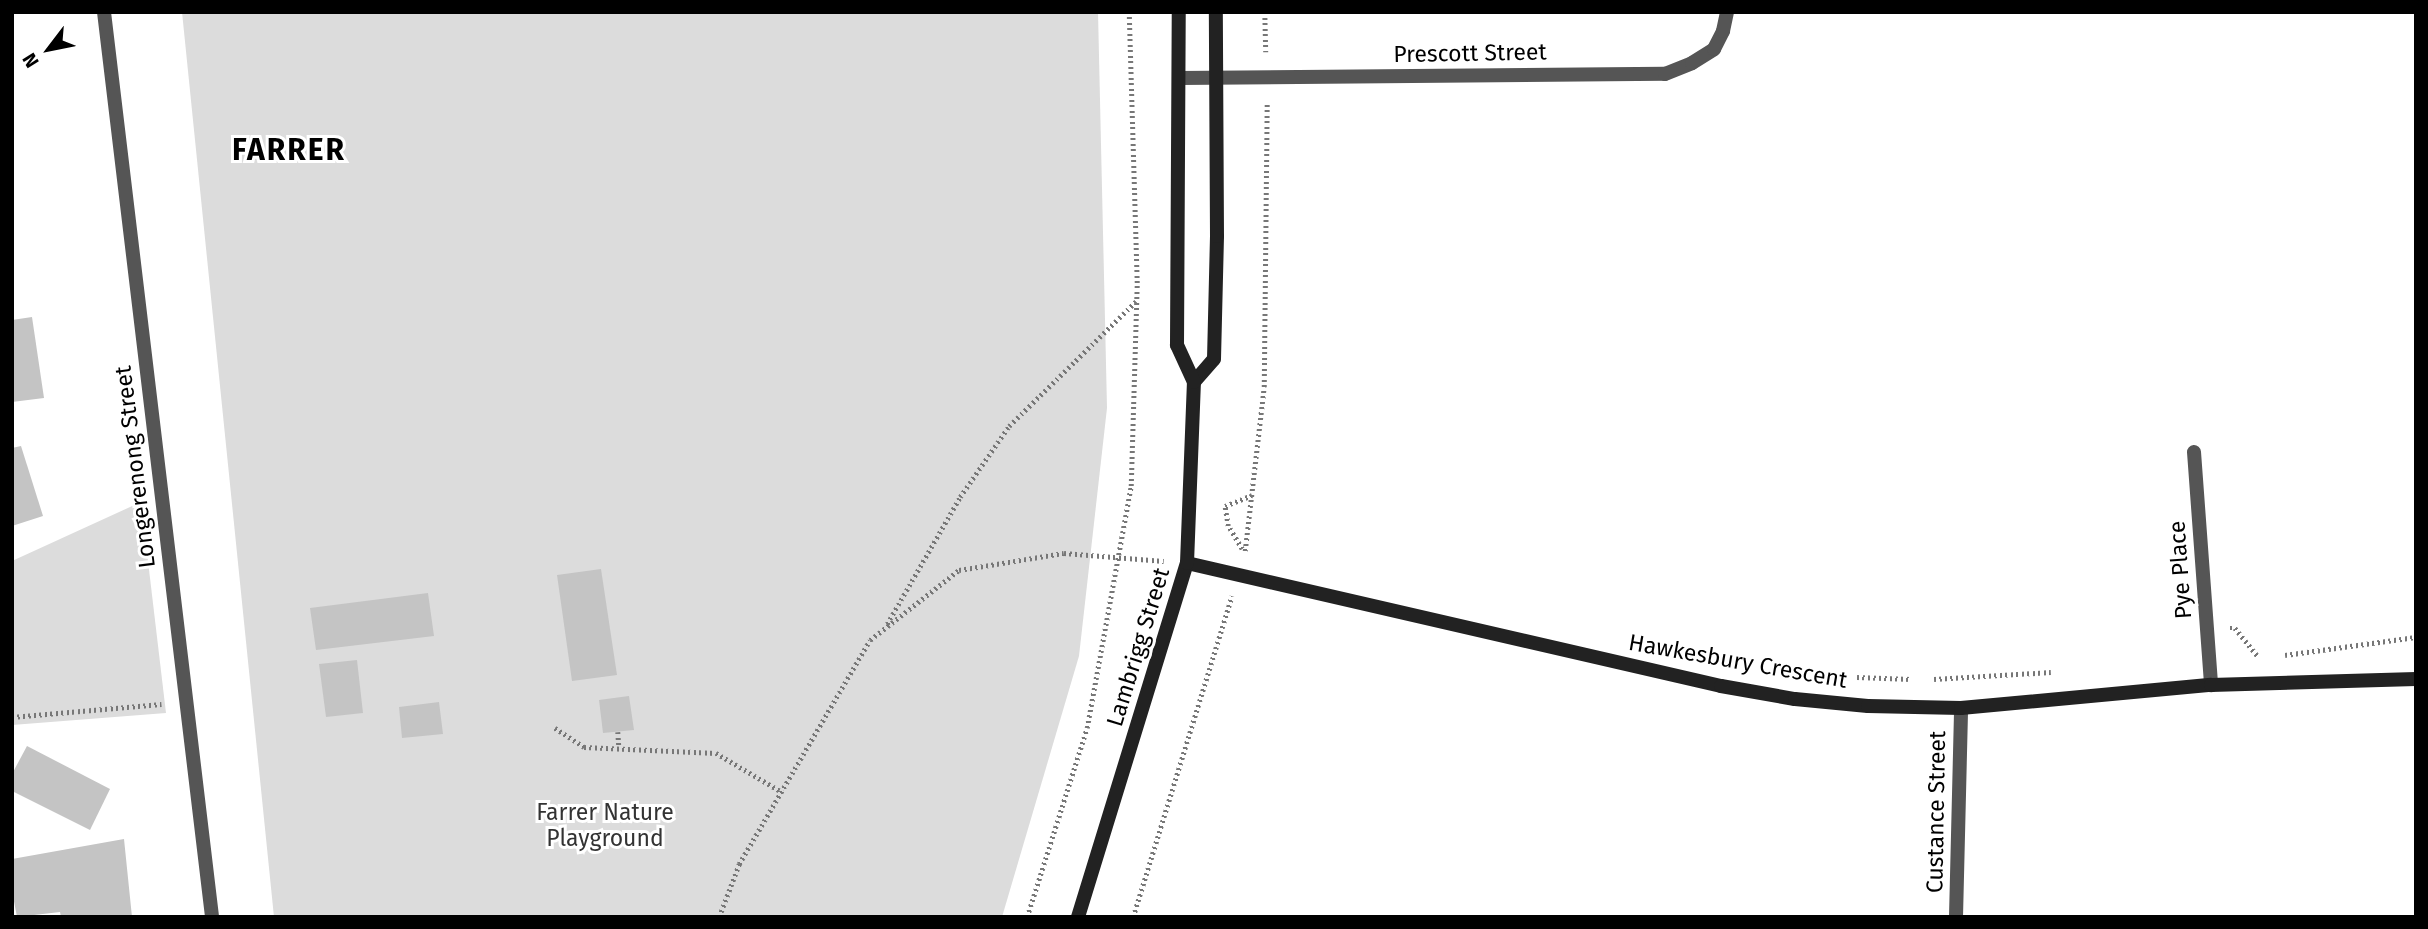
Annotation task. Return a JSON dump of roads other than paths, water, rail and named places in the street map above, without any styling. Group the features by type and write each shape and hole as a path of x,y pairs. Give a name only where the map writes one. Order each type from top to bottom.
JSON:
{"street":[{"name":"Longerenong Street","path":"104,12 212,917"},
{"name":"Lambrigg Street","path":"1078,917 1187,563 1195,382 1177,345 1179,12"},
{"path":"1195,382 1214,359 1216,12"},
{"name":"Prescott Street","path":"1180,78 1665,74 1692,63 1714,49 1723,31 1727,12"},
{"name":"Pye Place","path":"2194,452 2211,685"},
{"name":"Hawkesbury Crescent","path":"1187,563 1238,577 1721,686 1796,699 1868,706 1961,708 2211,685 2416,679"},
{"name":"Custance Street","path":"1956,917 1961,708"}],"district":[{"name":"FARRER","path":"289,150"}],"park label":[{"name":"Farrer Nature Playground","path":"605,825"}]}
